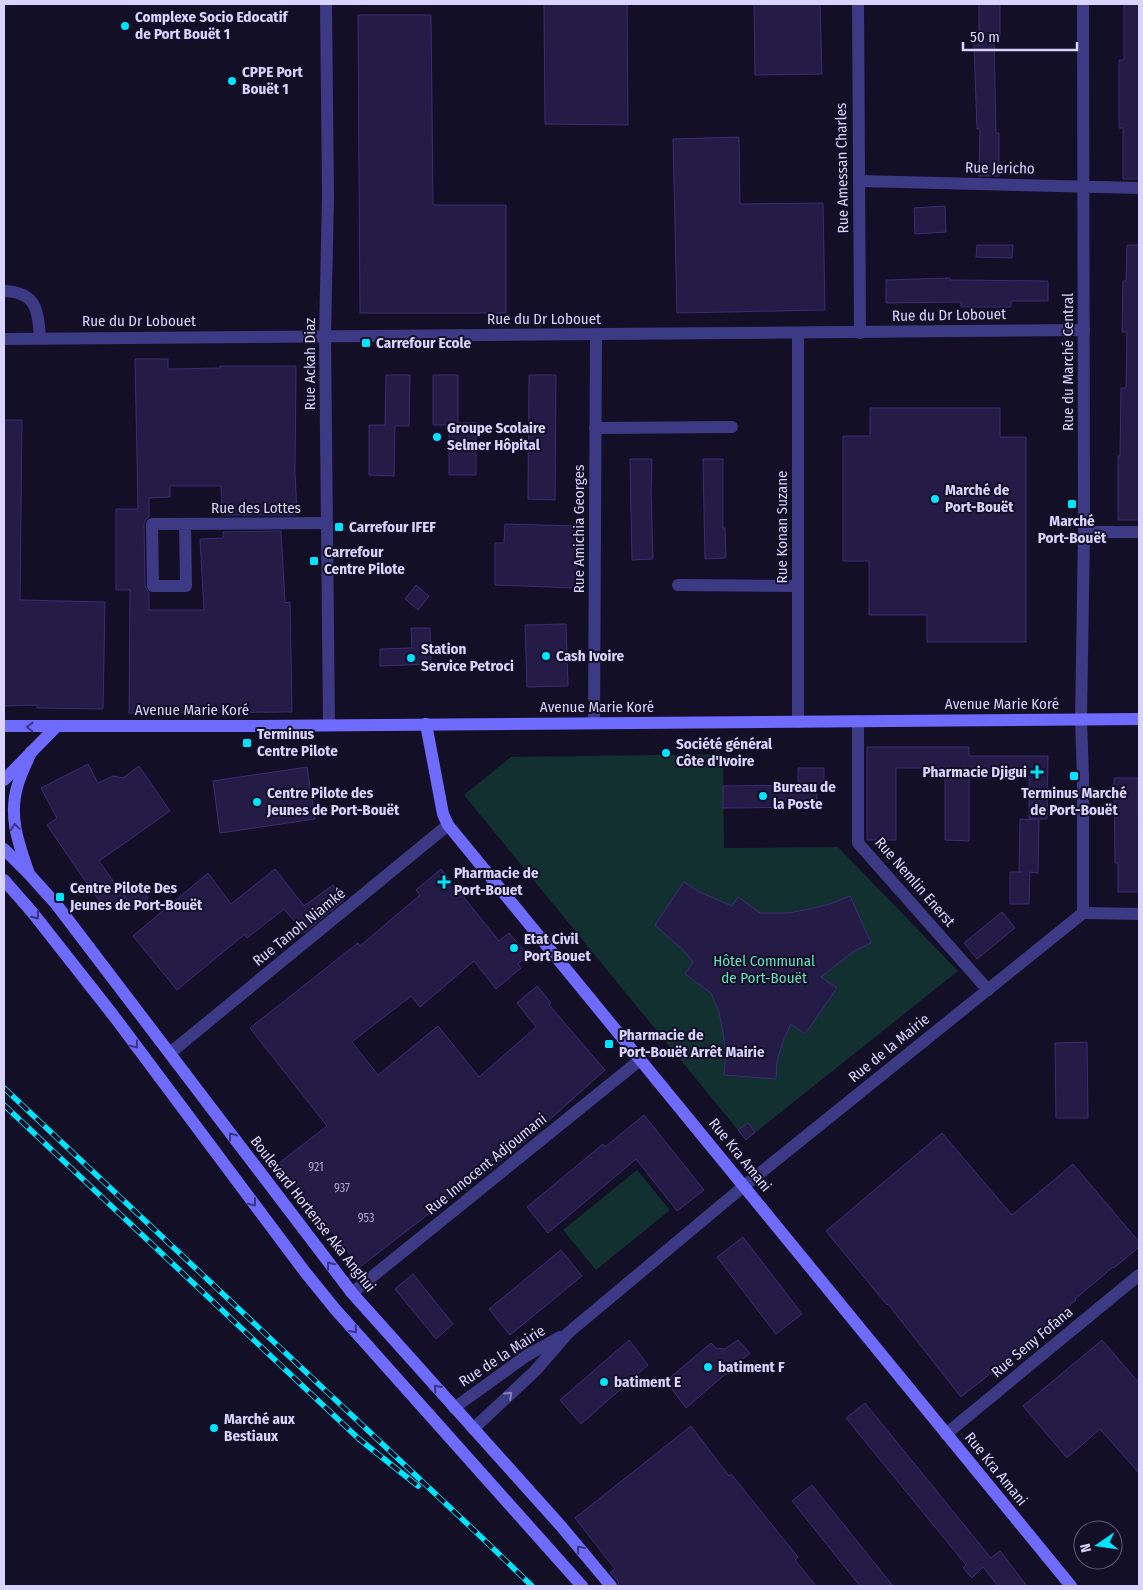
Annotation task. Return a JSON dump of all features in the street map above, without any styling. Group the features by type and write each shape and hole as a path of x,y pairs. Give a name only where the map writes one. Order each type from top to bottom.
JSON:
{"main road":[{"name":"Avenue Marie Koré","path":"4,726 1139,719"},
{"name":"Rue Kra Amani","path":"426,724 443,814 448,826 1071,1586"},
{"path":"4,780 56,727"},
{"path":"29,874 16,836 14,800 18,783 31,752"},
{"name":"Boulevard Hortense Aka Anghui","path":"4,849 56,904 352,1293 560,1524 611,1586"},
{"path":"4,880 32,912 101,1000 299,1264 335,1309 582,1586"}],"street":[{"name":"Rue Ackah Diaz","path":"326,4 328,196 325,336 329,725"},
{"name":"Rue Amessan Charles","path":"858,4 860,333"},
{"name":"Rue du Marché Central","path":"1081,720 1084,532 1083,4"},
{"name":"Rue Jericho","path":"859,181 1139,188"},
{"path":"4,292 14,292 26,296 33,303 38,313 40,338"},
{"name":"Rue du Dr Lobouet","path":"4,339 1084,330"},
{"name":"Rue Konan Suzane","path":"798,333 798,722"},
{"name":"Rue Amichia Georges","path":"594,723 596,334"},
{"path":"595,428 732,427"},
{"name":"Rue des Lottes","path":"185,524 186,586 153,586 152,524 185,524 327,524"},
{"path":"1084,532 1139,532"},
{"path":"678,585 798,586"},
{"path":"1081,720 1083,913 1139,914"},
{"name":"Rue Nemlin Enerst","path":"858,721 858,843 988,990"},
{"name":"Rue Tanoh Niamké","path":"170,1053 448,826"},
{"name":"Rue de la Mairie","path":"473,1429 536,1370 568,1333 744,1186 1083,913"},
{"name":"Rue Innocent Adjoumani","path":"352,1293 640,1060"},
{"name":"Rue Seny Fofana","path":"946,1434 1139,1275"},
{"name":"Rue de la Mairie","path":"454,1408 526,1356 568,1333"}],"green space":[{"name":"Hôtel Communal de Port-Bouët","path":"723,754 724,848 838,847 958,971 746,1140 464,795 511,757"},
{"path":"637,1170 670,1210 596,1270 563,1230"}],"building":[{"path":"544,4 627,4 628,125 545,124"},
{"path":"754,4 820,4 822,74 755,75"},
{"path":"979,4 1000,4 1000,36 994,36 996,133 999,133 999,176 979,176 980,129 977,129 974,45 979,45"},
{"path":"1124,4 1139,4 1139,179 1123,179 1123,128 1119,128 1119,60 1124,60"},
{"path":"358,15 431,15 433,204 506,205 506,313 360,313"},
{"path":"739,137 740,204 823,203 825,310 677,313 673,139"},
{"path":"945,206 946,232 915,234 914,208"},
{"path":"977,245 1013,245 1012,258 976,257"},
{"path":"1127,245 1139,245 1139,520 1118,520 1121,388 1126,388 1127,332 1122,332 1123,281 1126,281"},
{"path":"950,278 950,280 1048,281 1048,301 1011,301 1011,307 961,307 961,302 886,303 886,280"},
{"path":"135,359 168,359 168,369 220,368 220,366 296,366 295,473 297,515 222,515 221,486 170,486 170,497 149,498 149,517 145,520 144,524 145,586 149,593 149,610 204,610 200,539 223,538 223,532 281,531 285,603 290,602 292,712 129,713 130,590 116,590 116,509 138,509"},
{"path":"386,375 410,375 409,426 395,426 394,476 369,475 369,425 385,425"},
{"path":"433,375 458,375 458,423 476,423 476,475 449,475 449,425 433,425"},
{"path":"529,375 556,375 555,500 528,499"},
{"name":"Marché de Port-Bouët","path":"870,408 1000,408 1000,437 1026,437 1026,642 927,642 927,615 869,615 869,561 843,561 843,436 870,436"},
{"path":"4,420 22,420 20,600 105,602 103,709 37,708 37,705 4,706"},
{"path":"630,459 652,459 653,559 632,560"},
{"path":"703,459 723,459 723,528 725,528 726,558 705,559"},
{"path":"505,524 578,526 576,588 495,585 495,543 504,543"},
{"path":"416,585 429,596 418,610 405,599"},
{"name":"Cash Ivoire","path":"566,624 568,686 527,687 525,625"},
{"path":"411,628 430,628 431,664 380,666 380,649 412,648"},
{"path":"867,747 969,747 969,756 1048,756 1047,819 1029,819 1029,778 969,778 969,841 945,840 945,768 896,768 896,840 867,840"},
{"path":"88,764 98,783 113,776 123,778 139,766 170,811 99,861 125,898 106,911 47,825 57,818 41,788"},
{"path":"307,767 315,819 220,833 213,781"},
{"path":"798,768 824,768 824,784 817,784 817,807 723,808 723,786 798,785"},
{"path":"1114,778 1138,778 1139,892 1118,892 1118,863 1115,863"},
{"path":"1020,819 1039,820 1038,873 1030,872 1029,904 1010,904 1010,872 1019,872"},
{"path":"275,869 304,906 333,885 344,900 304,933 284,909 247,938 245,934 177,990 133,936 208,873 231,904"},
{"path":"441,869 499,941 509,933 528,955 518,964 521,968 496,989 474,961 420,1007 411,996 352,1042 378,1075 438,1026 479,1077 536,1027 517,1003 537,986 551,1003 549,1005 605,1070 528,1139 477,1180 475,1178 360,1267 279,1163 327,1126 250,1028 358,943 360,946 420,895 416,890"},
{"name":"Hôtel Communal de Port-Bouët","path":"684,882 699,892 732,906 738,897 760,913 789,913 830,904 850,896 871,943 854,951 821,977 837,988 805,1034 791,1024 777,1061 776,1079 724,1075 726,1053 723,1032 719,1012 711,993 685,974 693,962 684,951 655,925"},
{"path":"139,885 148,898 133,908 124,896"},
{"path":"1002,912 1015,928 977,959 964,943"},
{"path":"1087,1042 1088,1118 1056,1118 1055,1043"},
{"path":"644,1115 704,1190 677,1211 636,1159 548,1233 527,1207 603,1144 605,1147"},
{"path":"748,1123 755,1132 746,1140 738,1130"},
{"path":"942,1133 1012,1215 1073,1164 1139,1242 1139,1247 1016,1349 1017,1352 961,1397 888,1304 826,1231"},
{"path":"743,1237 802,1314 776,1334 717,1257"},
{"path":"561,1250 582,1276 510,1335 489,1309"},
{"path":"413,1274 453,1324 436,1339 395,1289"},
{"name":"batiment E","path":"629,1340 648,1365 581,1424 560,1400"},
{"name":"batiment F","path":"738,1340 750,1353 686,1408 666,1381 711,1343 716,1348 725,1349"},
{"path":"1102,1340 1139,1383 1139,1473 1100,1429 1067,1458 1023,1406"},
{"path":"865,1403 991,1558 1000,1551 1027,1586 998,1586 983,1567 972,1578 963,1568 966,1565 846,1418"},
{"path":"691,1426 729,1476 731,1474 798,1557 795,1560 816,1586 619,1586 618,1581 610,1572 615,1569 575,1518"},
{"path":"812,1485 893,1586 860,1586 792,1501"}],"railway":[{"path":"4,1088 532,1586"},
{"path":"4,1105 359,1439 418,1486"}],"place":[{"name":"Complexe Socio Edocatif de Port Bouët 1","path":"125,26"},
{"name":"CPPE Port Bouët 1","path":"232,81"},
{"name":"Carrefour Ecole","path":"366,343"},
{"name":"Groupe Scolaire Selmer Hôpital","path":"437,437"},
{"name":"Marché de Port-Bouët","path":"935,499"},
{"name":"Marché Port-Bouët","path":"1072,504"},
{"name":"Carrefour IFEF","path":"339,527"},
{"name":"Carrefour Centre Pilote","path":"314,561"},
{"name":"Cash Ivoire","path":"546,656"},
{"name":"Station Service Petroci","path":"411,658"},
{"name":"Terminus Centre Pilote","path":"247,743"},
{"name":"Société général Côte d'Ivoire","path":"666,753"},
{"name":"Pharmacie Djigui","path":"1037,772"},
{"name":"Terminus Marché de Port-Bouët","path":"1074,776"},
{"name":"Bureau de la Poste","path":"763,796"},
{"name":"Centre Pilote des Jeunes de Port-Bouët","path":"257,802"},
{"name":"Pharmacie de Port-Bouet","path":"444,882"},
{"name":"Centre Pilote Des Jeunes de Port-Bouët","path":"60,897"},
{"name":"Etat Civil Port Bouet","path":"514,948"},
{"name":"Pharmacie de Port-Bouët Arrêt Mairie","path":"609,1044"},
{"name":"batiment F","path":"708,1367"},
{"name":"batiment E","path":"604,1382"},
{"name":"Marché aux Bestiaux","path":"214,1428"}]}
